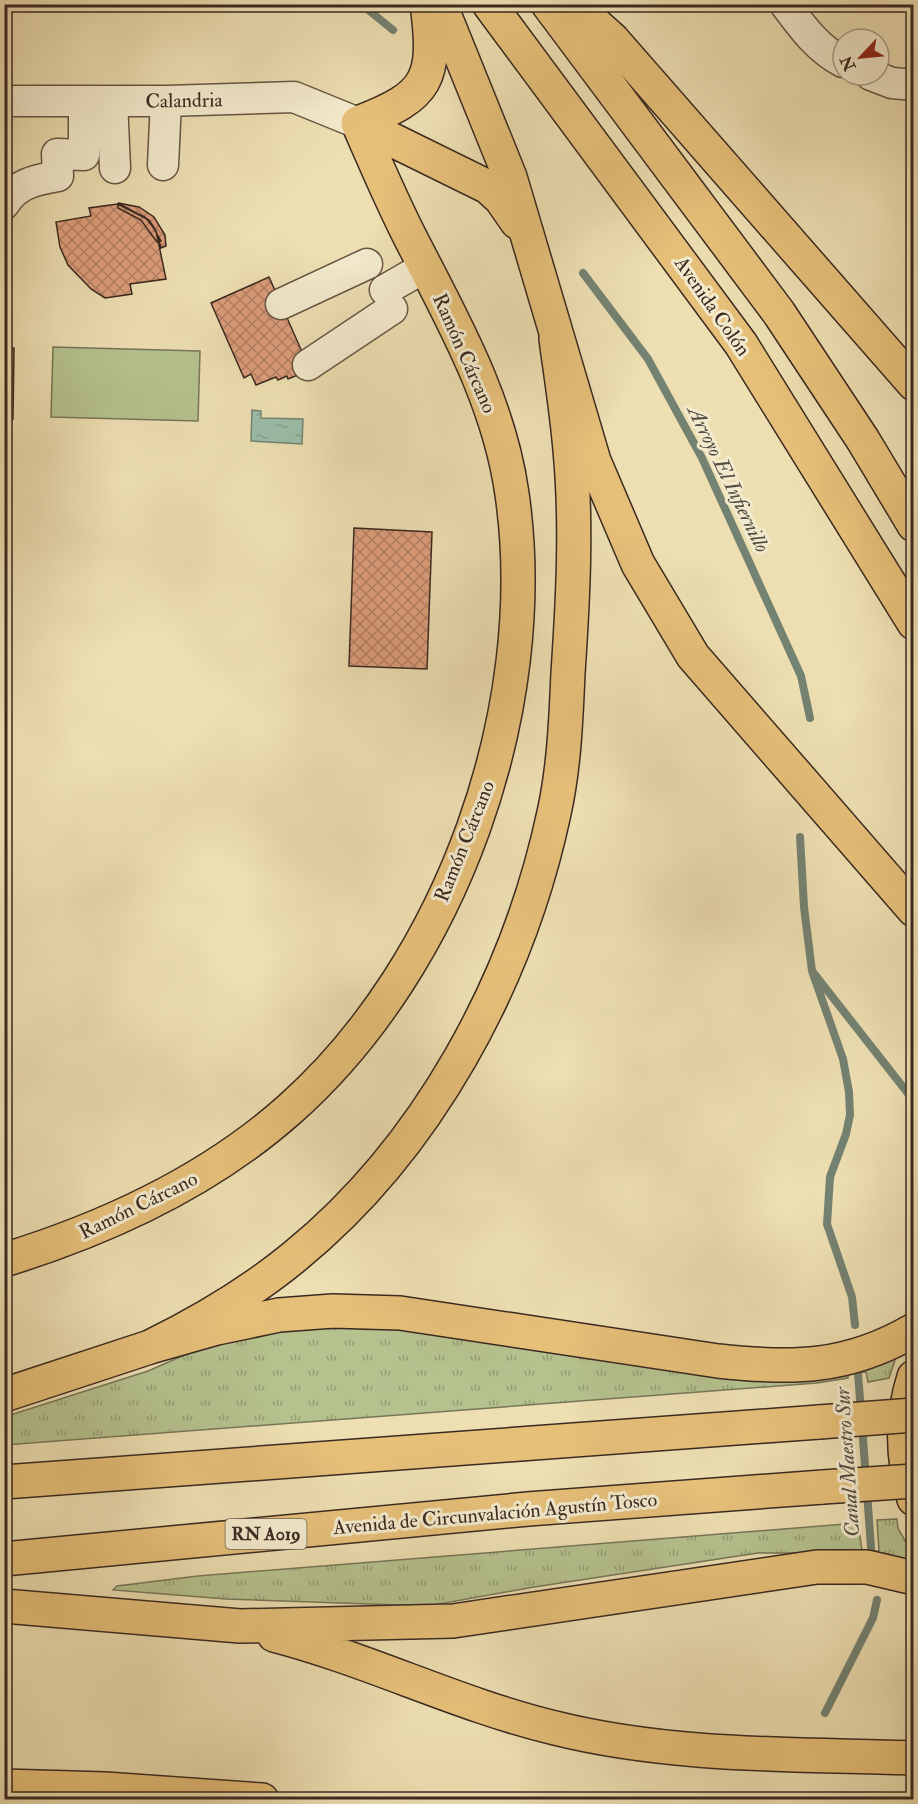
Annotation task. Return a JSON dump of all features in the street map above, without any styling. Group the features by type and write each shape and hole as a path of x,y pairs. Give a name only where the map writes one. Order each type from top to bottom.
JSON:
{"main road":[{"path":"358,123 408,100 423,82 432,55 427,4"},
{"path":"440,4 510,177 532,245 556,339 594,461 638,564 680,636 713,679 914,910"},
{"name":"Avenida Colón","path":"489,4 741,344 818,464 914,623"},
{"path":"548,4 779,314 863,440 914,525"},
{"path":"573,4 613,40 914,384"},
{"path":"358,123 488,187 501,199 532,245"},
{"name":"Ramón Cárcano","path":"4,1260 58,1244 180,1189 288,1111 338,1063 383,1006 418,948 461,861 489,787 503,723 514,649 518,563 512,494 496,421 473,361 408,235 358,123"},
{"path":"408,235 400,207 400,192 406,177 433,160"},
{"path":"150,1347 209,1316 269,1276 295,1256 347,1207 396,1152 435,1099 506,968 534,888 549,835 559,782 566,724 573,515 570,451 556,339"},
{"path":"4,1395 150,1347 217,1328 279,1315 360,1311 442,1318 718,1361 798,1366 856,1355 914,1330"},
{"path":"914,1377 906,1403 904,1433 905,1461 914,1499"},
{"path":"4,1482 914,1415"},
{"name":"Avenida de Circunvalación Agustín Tosco","path":"4,1559 528,1509 914,1481"},
{"path":"4,1605 240,1626 453,1621 817,1567 867,1567 914,1578"},
{"path":"240,1626 347,1657 479,1707 566,1731 687,1749 914,1758"},
{"path":"4,1786 105,1789 262,1800"}],"street":[{"path":"785,4 807,34 831,56"},
{"path":"891,83 914,85"},
{"name":"Calandria","path":"4,102 294,97 358,123"},
{"path":"98,101 115,168"},
{"path":"4,204 21,186 35,180 58,176 57,154 84,155 98,101"},
{"path":"163,165 166,101"},
{"path":"280,304 367,264"},
{"path":"308,365 425,267"}],"green space":[{"path":"53,347 200,351 198,421 51,417"},
{"path":"304,1325 414,1330 751,1381 790,1381 896,1357 889,1378 868,1382 866,1372 848,1374 848,1378 817,1383 5,1445 4,1417 148,1371 203,1347"},
{"path":"897,1519 898,1528 913,1555 910,1560 883,1553 758,1553 534,1587 428,1606 226,1599 113,1590 117,1586 198,1576 858,1523 862,1550 879,1551 877,1520"}],"water":[{"path":"252,410 261,411 261,418 303,419 302,444 251,441"}],"building":[{"path":"118,203 139,207 154,217 165,235 166,246 161,248 156,231 149,220"},
{"path":"118,204 149,220 161,241 157,242 141,220 118,208"},
{"path":"118,204 145,217 156,231 166,279 130,284 132,294 105,298 91,289 68,265 60,247 56,222 91,216 89,208"},
{"path":"269,277 310,370 288,379 287,376 278,380 276,377 256,385 251,374 244,378 211,303"},
{"path":"4,348 14,348 13,419 4,419"},
{"path":"354,528 432,532 427,669 349,666"}],"waterway":[{"name":"Arroyo El Infiernillo","path":"361,4 393,30"},
{"name":"Arroyo El Infiernillo","path":"583,273 648,359 702,458 801,676 810,718"},
{"name":"Arroyo El Infiernillo","path":"800,837 804,907 812,971 914,1101"},
{"name":"Canal Maestro Sur","path":"812,971 843,1059 849,1092 850,1115 846,1134 830,1177 827,1224 852,1297 855,1325"},
{"name":"Canal Maestro Sur","path":"858,1373 861,1413"},
{"name":"Canal Maestro Sur","path":"862,1426 866,1479"},
{"name":"Canal Maestro Sur","path":"867,1492 871,1548"},
{"name":"Canal Maestro Sur","path":"825,1713 873,1618 877,1600"}]}
